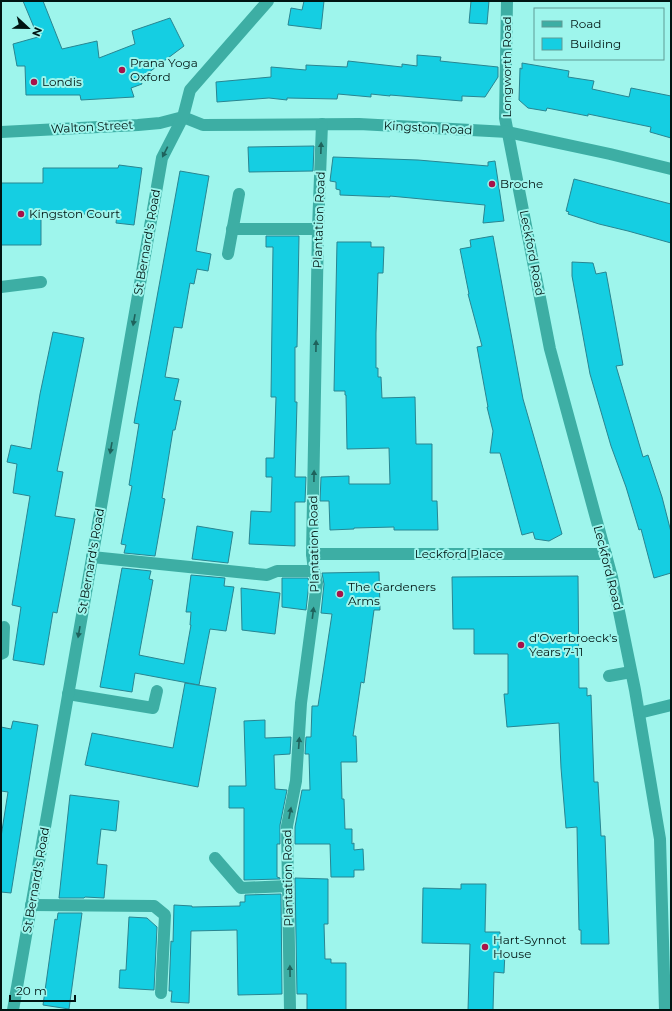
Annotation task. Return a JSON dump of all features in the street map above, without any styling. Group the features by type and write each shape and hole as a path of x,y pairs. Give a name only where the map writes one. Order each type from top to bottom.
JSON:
{"street":[{"name":"St Bernard's Road","path":"13,1010 162,158 183,117 190,90 268,1"},
{"name":"Longworth Road","path":"507,1 505,118 508,132"},
{"name":"Kingston Road","path":"183,117 203,125 359,124 508,132 671,169"},
{"name":"Walton Street","path":"1,132 138,126 160,123 183,117"},
{"name":"Plantation Road","path":"290,1010 287,826 296,782 301,703 317,583 312,554 318,229 322,124"},
{"name":"Leckford Road","path":"508,132 550,349 612,577 639,713 660,839 667,975 665,1010"},
{"path":"228,254 239,194"},
{"path":"232,229 318,229"},
{"path":"1,287 41,282"},
{"name":"Leckford Place","path":"312,554 606,554"},
{"path":"92,557 267,575 277,571 314,571"},
{"path":"1,654 3,653 4,627"},
{"path":"609,676 631,672"},
{"path":"68,694 152,708 157,690"},
{"path":"639,713 671,705"},
{"path":"215,858 241,888 288,886"},
{"path":"31,906 154,906 165,915 161,993"}],"building":[{"path":"23,1 43,1 62,49 97,41 99,58 135,44 132,31 170,18 184,46 140,79 142,84 131,88 134,97 81,100 80,95 26,95 25,66 17,66 13,44 38,37"},
{"path":"304,1 324,1 321,29 288,25 291,8 302,10"},
{"path":"471,1 489,1 487,24 469,23"},
{"path":"417,55 441,57 440,61 498,67 498,77 485,97 462,96 462,101 390,95 371,94 371,97 338,94 337,99 287,98 287,100 269,98 217,102 216,82 271,77 271,67 306,70 306,65 347,67 348,61 402,67 402,64 417,66"},
{"path":"522,63 569,71 568,77 594,81 592,89 629,97 631,88 671,96 671,138 650,132 651,127 588,114 588,116 547,108 546,111 528,108 519,100 520,68 522,69"},
{"path":"314,146 313,171 249,172 248,147"},
{"path":"333,157 418,160 488,166 488,162 495,161 504,221 483,223 485,205 390,196 340,195 340,190 336,189 336,182 330,181"},
{"path":"119,165 142,168 134,225 116,223 117,214 41,214 41,245 1,245 1,183 43,183 43,168 118,168"},
{"path":"180,171 209,176 196,251 211,254 208,271 197,269 194,284 190,283 182,328 174,327 165,377 179,379 174,400 181,401 175,430 173,430 162,498 165,499 155,556 124,553 126,545 121,544 132,486 129,485 139,424 134,423"},
{"path":"574,179 671,204 671,243 599,224 568,214 569,212 566,211"},
{"path":"266,236 299,236 297,347 295,347 295,402 297,402 295,477 306,477 305,502 295,502 295,546 249,544 251,511 271,512 272,477 266,477 266,458 274,458 276,397 271,397 273,247 266,247"},
{"path":"493,236 523,399 562,534 549,541 535,539 533,532 522,535 500,453 490,453 493,431 487,407 477,347 482,346 468,294 460,249 471,247 470,240"},
{"path":"337,242 371,242 371,247 384,247 383,273 378,273 376,368 378,368 378,377 381,377 382,398 415,397 416,444 432,444 432,501 437,501 438,530 394,530 394,527 330,530 329,501 320,501 321,477 349,476 349,484 390,484 389,448 347,449 346,395 345,391 334,391"},
{"path":"572,262 593,263 596,274 606,272 623,365 616,366 643,457 648,455 662,497 671,532 671,573 654,578 641,529 639,530 626,487 611,446 590,374 572,276"},
{"path":"53,332 84,338 57,471 63,472 55,516 75,519 57,613 53,612 44,665 13,660 21,607 12,605 30,496 13,493 17,464 7,462 11,445 31,449 40,394"},
{"path":"197,526 233,532 228,563 192,559"},
{"path":"122,568 151,571 149,579 153,580 139,655 184,664 191,625 191,612 186,612 191,575 225,578 224,586 234,587 226,631 210,629 199,685 135,673 132,692 100,687"},
{"path":"379,572 380,610 374,610 364,683 361,682 353,736 356,736 357,762 341,762 342,799 344,799 345,829 352,829 352,844 354,843 354,850 363,849 364,870 354,870 354,877 331,877 330,844 295,844 295,827 302,790 310,790 309,754 305,754 306,737 311,737 312,706 318,706 332,614 321,613 324,584 322,573"},
{"path":"578,576 579,688 587,688 587,696 591,695 594,782 598,782 601,836 605,836 609,944 581,944 581,930 579,930 577,827 566,828 559,723 507,727 504,694 508,694 508,654 474,654 474,629 453,629 452,577"},
{"path":"282,578 308,578 309,583 306,610 282,607"},
{"path":"241,588 280,593 275,634 242,630"},
{"path":"185,683 216,688 198,787 85,765 92,733 173,748"},
{"path":"265,720 265,738 291,737 290,754 274,755 275,789 287,790 280,825 280,844 277,844 277,877 280,879 244,880 244,808 229,808 229,786 246,786 244,721"},
{"path":"13,721 38,725 11,893 1,892 1,837 8,792 1,791 1,727 11,729"},
{"path":"70,795 119,801 116,831 101,829 97,864 107,865 104,898 59,898"},
{"path":"295,878 328,879 328,924 324,924 325,959 331,959 331,963 346,963 346,1010 307,1010 307,994 297,994"},
{"name":"Hart-Synnot House","path":"461,884 486,884 485,932 500,932 499,952 505,952 504,973 494,972 493,1010 468,1010 470,944 422,943 423,888 461,889"},
{"path":"281,894 282,994 238,995 237,930 191,931 189,1003 171,1002 172,991 169,991 174,905 192,907 240,906 240,902 245,902 245,895"},
{"path":"58,913 82,913 69,1009 43,1005 55,919 57,920"},
{"path":"129,917 147,918 157,927 154,990 119,988 120,970 126,970"}],"place":[{"name":"Prana Yoga Oxford","path":"122,70"},
{"name":"Londis","path":"34,82"},
{"name":"Broche","path":"492,184"},
{"name":"Kingston Court","path":"21,214"},
{"name":"The Gardeners Arms","path":"340,594"},
{"name":"d'Overbroeck's Years 7-11","path":"521,645"},
{"name":"Hart-Synnot House","path":"485,947"}]}
